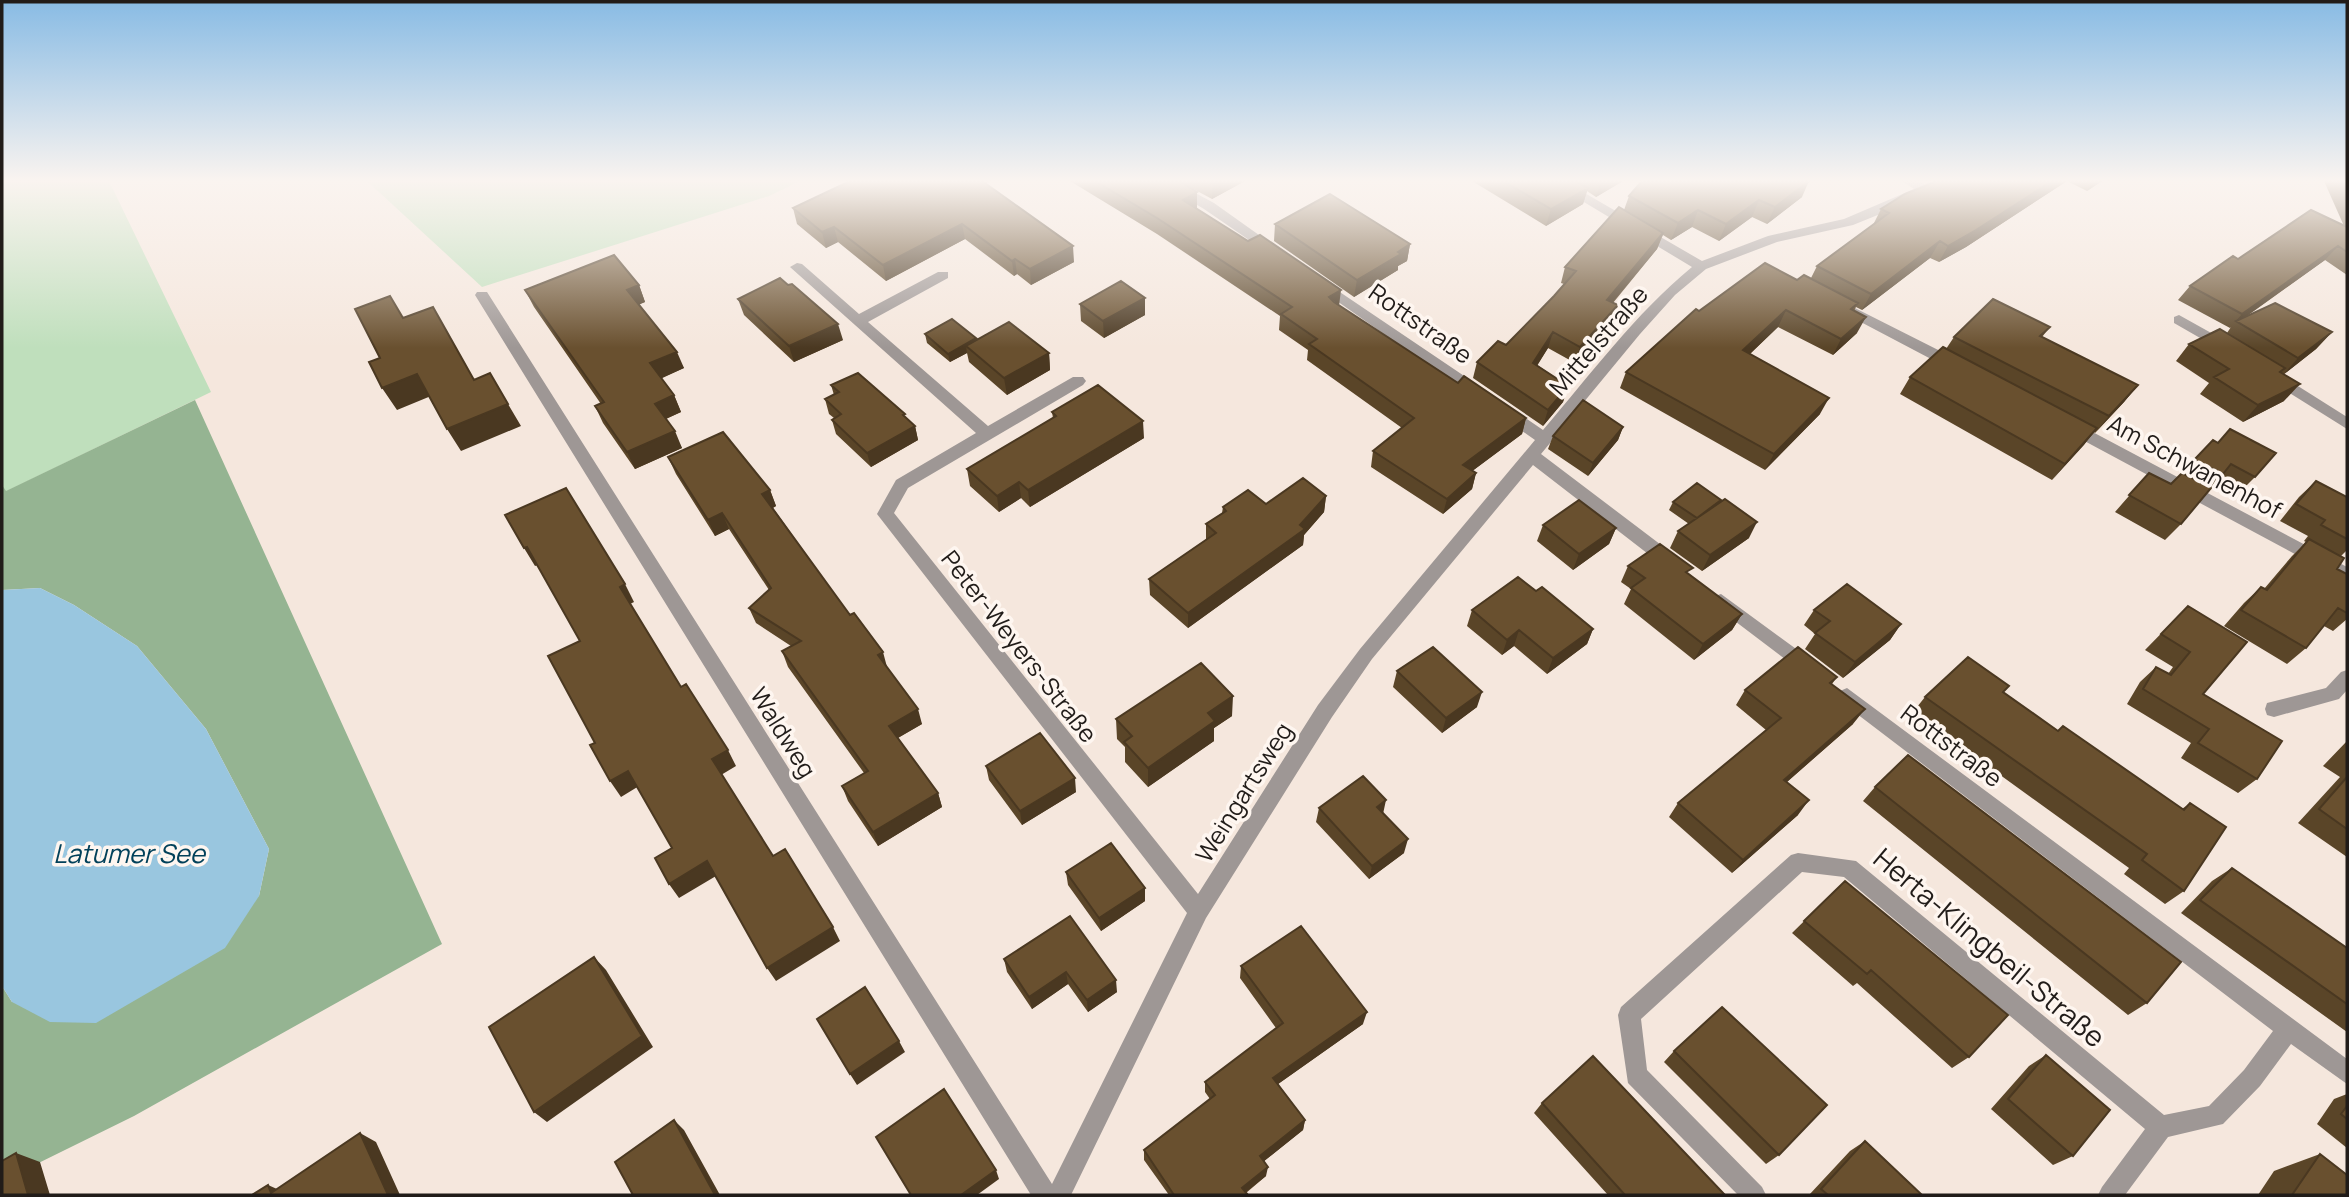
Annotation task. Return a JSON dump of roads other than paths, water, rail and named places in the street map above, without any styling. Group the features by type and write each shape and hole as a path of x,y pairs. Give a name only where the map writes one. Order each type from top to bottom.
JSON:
{"street":[{"path":"1254,237 1285,258"},
{"path":"1651,237 1701,266"},
{"name":"Mittelstraße","path":"1536,446 1670,292 1701,266 1782,237"},
{"path":"797,267 987,434"},
{"name":"Rottstraße","path":"1307,274 1492,403 1536,446 1684,572"},
{"path":"858,321 943,275"},
{"name":"Waldweg","path":"482,295 1045,1195"},
{"path":"1832,301 1965,370"},
{"path":"2179,320 2237,354"},
{"path":"2260,367 2347,424"},
{"name":"Peter-Weyers-Straße","path":"1078,381 902,484 885,514 1199,911"},
{"name":"Am Schwanenhof","path":"2051,417 2347,575"},
{"name":"Weingartsweg","path":"1059,1195 1199,911 1325,711 1366,654 1536,446"},
{"name":"Rottstraße","path":"1706,589 2347,1073"},
{"path":"2274,709 2332,694 2347,677"},
{"name":"Herta-Klingbeil-Straße","path":"1754,1195 1636,1075 1629,1015 1798,862 1849,868 2161,1127"},
{"path":"2110,1195 2161,1127 2215,1116 2252,1078 2288,1030"}],"water":[{"name":"Latumer See","path":"40,588 74,605 137,646 206,729 269,849 259,896 225,948 96,1023 50,1022 12,1002 2,986 2,590"}]}
